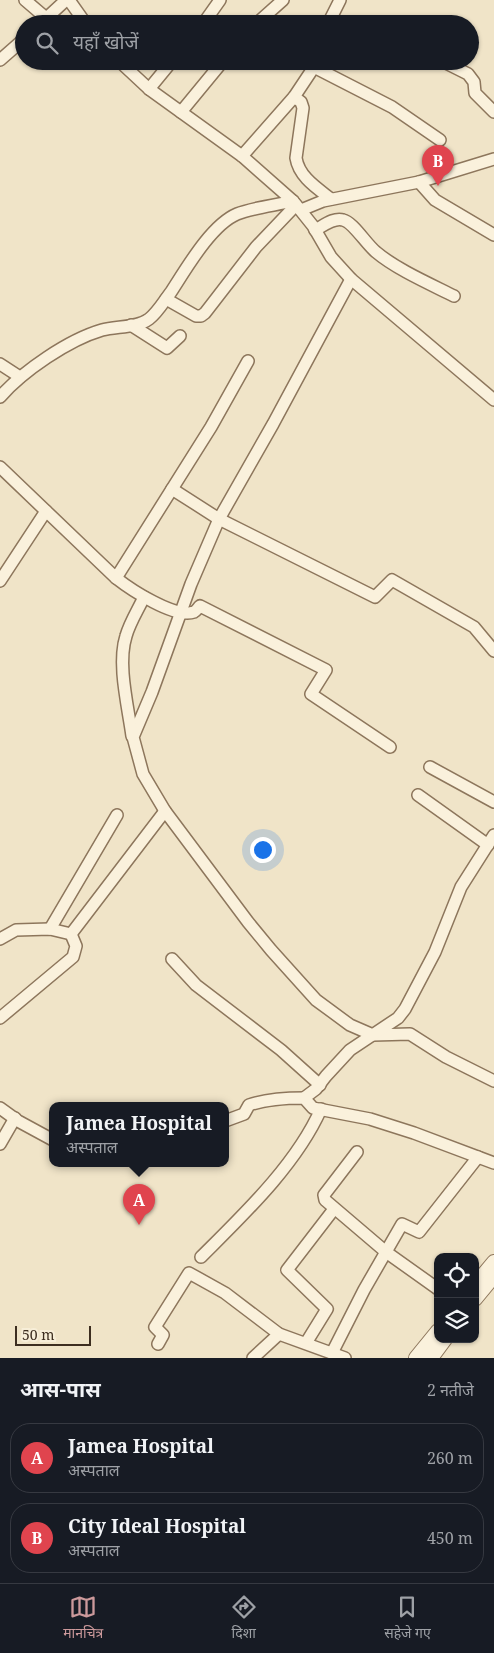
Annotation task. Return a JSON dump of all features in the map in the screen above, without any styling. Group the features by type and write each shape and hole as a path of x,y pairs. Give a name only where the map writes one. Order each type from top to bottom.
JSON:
{"street":[{"path":"25,0 38,15"},
{"path":"209,15 220,0"},
{"path":"266,15 283,0"},
{"path":"332,15 340,0"},
{"path":"52,15 73,1 81,15"},
{"path":"0,60 15,46"},
{"path":"130,70 150,89 242,156 297,205 331,257 351,279 494,400"},
{"path":"150,89 165,70"},
{"path":"182,112 216,70"},
{"path":"242,156 294,97 311,70"},
{"path":"326,70 392,106 440,140"},
{"path":"460,70 468,74 474,82 475,93 494,112"},
{"path":"294,97 301,102 302,108 296,158 299,171 331,199"},
{"path":"0,397 20,377 50,356 86,337 99,331 140,324 149,319 166,299 199,251 226,220 238,214 419,182 494,159"},
{"path":"419,182 435,200 494,234"},
{"path":"166,299 196,316 201,316 256,247 297,205"},
{"path":"315,230 334,220 346,221 377,253 454,296"},
{"path":"133,738 152,692 180,612 219,519 273,424 351,279"},
{"path":"131,325 167,348 180,336"},
{"path":"116,578 211,427 248,362"},
{"path":"0,364 20,377"},
{"path":"0,467 116,578 134,592 180,612 194,612 200,606 326,670 311,694 390,747"},
{"path":"172,489 219,519 375,597 392,580 474,627 494,652 492,657 494,659"},
{"path":"0,581 46,511"},
{"path":"144,597 131,624 123,650 124,677 133,738 143,774 165,811 248,922 316,1000 350,1025 373,1035 410,1034 446,1057 494,1081"},
{"path":"430,767 494,802"},
{"path":"229,1120 244,1114 248,1105 256,1102 280,1098 304,1098 316,1089 350,1050 398,1018 414,996 435,952 456,899 467,877 491,840 418,795"},
{"path":"71,934 165,811"},
{"path":"50,929 117,815"},
{"path":"0,939 16,930 50,929 71,934"},
{"path":"0,1018 73,957 76,946 71,934"},
{"path":"172,959 196,986 282,1050 320,1084"},
{"path":"304,1098 313,1108 370,1119 414,1132 494,1163"},
{"path":"0,1108 49,1138"},
{"path":"201,1257 233,1225 290,1160 307,1136 321,1109"},
{"path":"0,1144 15,1118"},
{"path":"358,1152 324,1197 334,1209 386,1252 434,1286"},
{"path":"332,1353 402,1224 419,1232 478,1157"},
{"path":"306,1343 327,1309 287,1270 334,1209"},
{"path":"479,1280 494,1262"},
{"path":"158,1344 163,1335 155,1327 189,1273 224,1293 279,1334 345,1358"},
{"path":"476,1298 494,1276"},
{"path":"253,1358 279,1334"},
{"path":"416,1358 434,1336"},
{"path":"431,1358 442,1343"}],"place":[{"name":"City Ideal Hospital","path":"438,186"},
{"name":"Jamea Hospital","path":"139,1225"}]}
